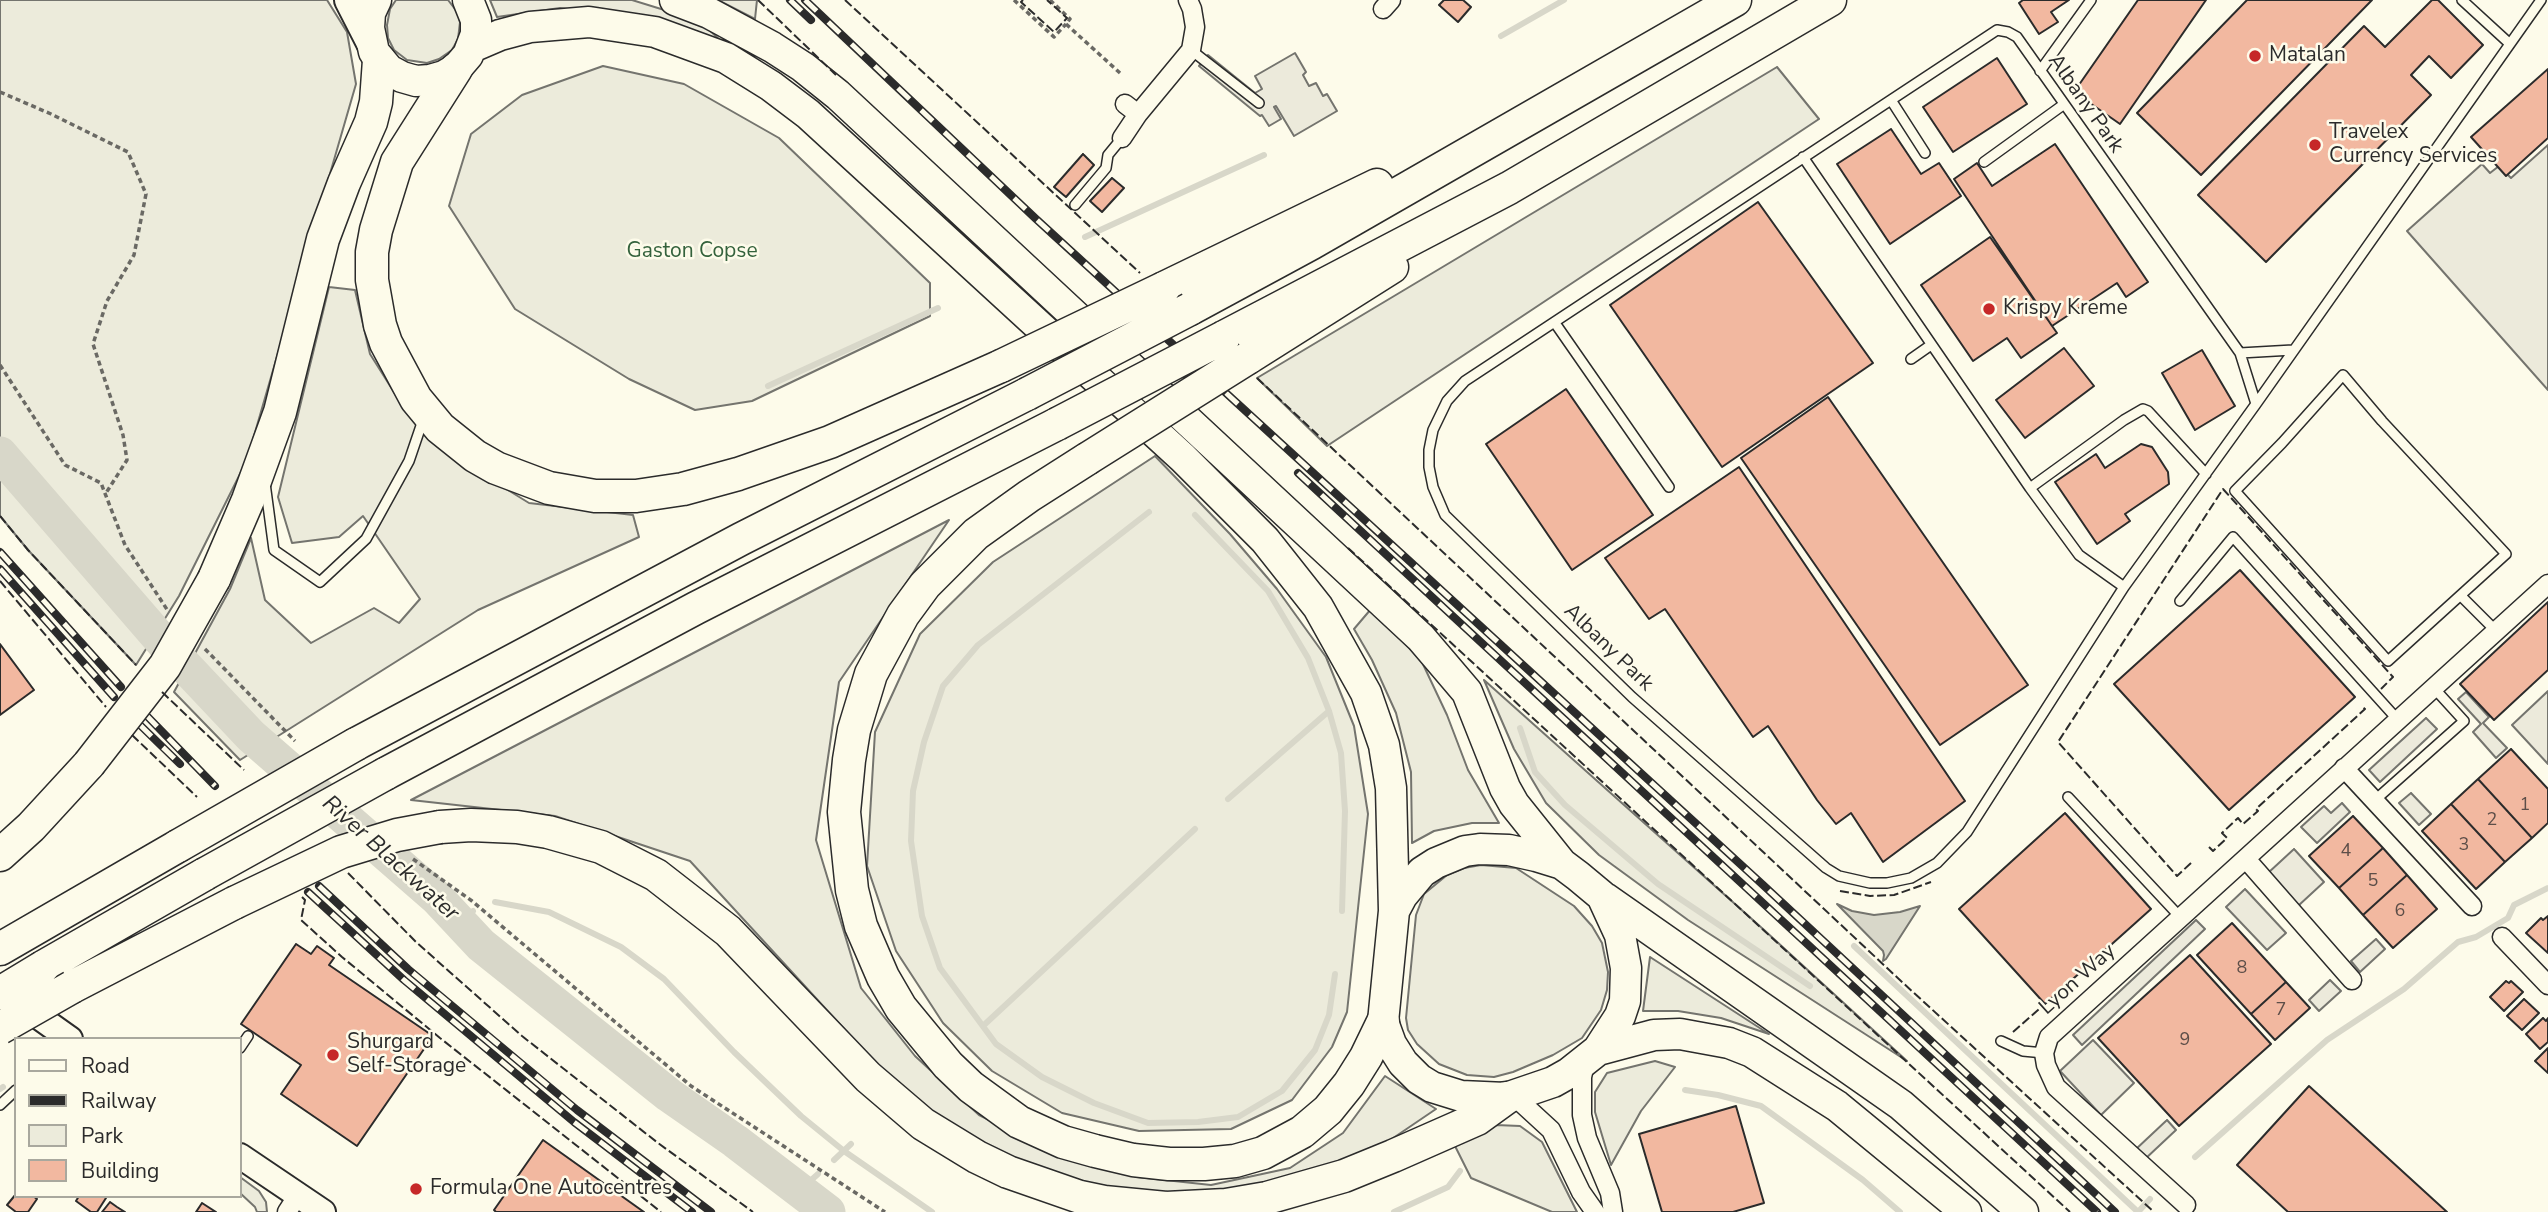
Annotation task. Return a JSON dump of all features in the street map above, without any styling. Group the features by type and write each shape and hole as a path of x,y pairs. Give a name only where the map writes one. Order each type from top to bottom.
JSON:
{"highway":[{"path":"0,855 89,764 165,666 214,579 262,464 280,412 323,239 371,122 376,102 375,52 369,28 370,13 376,0"},
{"path":"468,0 475,20 464,58 397,162 383,202 372,252 374,293 386,343 404,380 440,428 475,456 515,477 573,494 636,496 704,484 830,442 1001,366 1297,222 1578,90"},
{"path":"675,0 709,13 772,47 838,95 1421,638 1467,692 1505,788 1514,804 1562,864 1602,896 1901,1105 2023,1212"},
{"path":"5,946 356,744 741,539 1027,394 1312,243 1735,0"},
{"path":"0,991 385,774 696,608 1057,424 1509,188 1830,0"},
{"path":"375,52 389,70 402,77 430,80 444,76 464,58 500,35 530,27 581,22 655,32 683,40 744,68 808,114 845,147 1184,458 1265,540 1318,607 1366,693 1384,745 1390,778 1393,807 1394,911 1383,1021 1366,1057 1349,1084 1328,1110 1302,1132 1263,1153 1235,1161 1169,1164 1133,1160 1063,1142 1019,1122 971,1087 948,1065 901,1008 883,977 861,926 852,890 844,812 854,730 871,674 903,615 925,585 976,534 1087,459 1248,358 1367,284 1509,188"},
{"path":"0,1028 72,987 234,903 341,852 397,835 440,827 471,825 548,831 601,847 656,875 728,931 868,1077 915,1118 943,1137 1008,1172 1104,1202 1166,1208 1226,1205 1267,1199 1344,1176 1393,1156 1478,1118 1510,1097 1553,1082 1592,1055 1614,1028 1625,1001 1626,968 1620,935 1602,896"},
{"path":"1394,911 1402,896 1422,872 1465,851 1509,850 1562,864"},
{"path":"1383,1021 1391,1044 1403,1063 1419,1079 1432,1087 1461,1096 1510,1097"},
{"path":"1592,1055 1654,1035 1680,1034 1729,1043 1752,1052 1837,1106 1966,1212"}],"main road":[{"path":"349,0 375,52"},
{"path":"0,991 67,1037"},
{"path":"242,1158 292,1204 323,1212"}],"street":[{"path":"1122,138 1131,109 1191,50 1195,27 1188,0"},
{"name":"Lyon Way","path":"2044,1053 2049,1037 2548,584"},
{"path":"2344,768 2472,906"},
{"path":"2246,859 2352,980"},
{"path":"2502,937 2548,985"},
{"path":"2044,1053 2048,1073 2056,1087 2186,1205"},
{"path":"1592,1055 1582,1077 1582,1115 1587,1138 1610,1193 1613,1212"},
{"path":"1510,1097 1551,1130 1581,1192 1595,1212"}],"lane":[{"path":"2040,71 2091,0"},
{"path":"2462,0 2510,44"},
{"name":"Albany Park","path":"2256,404 2240,353 2015,36 1997,30 1465,381 1447,401 1433,430 1429,467 1433,487 1445,515 1632,697 1808,853 1839,876 1870,883 1900,881 1926,870 1958,844 1973,825 2124,587 2256,404 2541,0"},
{"path":"1191,50 1259,103"},
{"path":"1891,100 1925,153"},
{"path":"1984,162 2063,105"},
{"path":"1075,205 1106,168 1108,155 1122,138"},
{"path":"1803,157 2079,555 2124,587"},
{"path":"1555,323 1669,487"},
{"path":"1911,359 1931,345"},
{"path":"2240,353 2293,350"},
{"path":"2343,375 2382,421 2506,554 2461,596 2388,661 2235,491 2343,375"},
{"path":"2030,488 2143,409 2148,411 2206,474"},
{"path":"262,464 274,550 320,582 366,539 409,461 426,412"},
{"path":"2180,601 2233,537 2397,719"},
{"path":"2461,596 2496,631"},
{"path":"2374,802 2464,721 2433,687"},
{"path":"2068,797 2181,918"},
{"path":"242,1045 248,1036"},
{"path":"2001,1041 2023,1051 2044,1053"},
{"path":"0,1105 14,1092"}],"path":[{"path":"1017,1 1054,37 1070,19 1050,0"},
{"path":"1066,24 1120,73"},
{"path":"0,92 128,152 146,194 134,255 107,301 93,344 123,435 127,460 106,493"},
{"path":"0,365 65,464 102,484 125,545 170,613"},
{"path":"205,649 295,741"},
{"path":"408,855 472,901 691,1086 885,1212"}],"green space":[{"path":"0,0 327,0 347,32 356,84 247,460 179,596 136,665 28,550 0,516"},
{"path":"396,0 448,0 458,13 460,22 458,39 452,50 427,63 407,60 394,50 388,38 387,25 390,9"},
{"path":"490,0 632,0 700,21 726,46 640,18 560,8 497,17"},
{"path":"718,0 757,0 755,19"},
{"name":"Gaston Copse","path":"603,66 684,84 779,138 930,283 930,316 752,401 695,410 629,379 515,309 449,206 471,134 522,95"},
{"path":"1777,67 1819,119 1327,446 1257,378"},
{"path":"329,287 355,290 370,354 404,408 438,447 529,503 633,515 639,537 478,610 240,760 174,692 230,589 251,538 265,600 311,643 374,608 399,623 420,599 363,516 339,537 292,543 278,497"},
{"path":"1155,456 1230,534 1277,589 1326,657 1354,726 1368,814 1347,1012 1332,1047 1292,1100 1231,1129 1139,1131 1062,1113 992,1071 943,1023 896,951 867,866 875,732 920,634 993,562"},
{"path":"949,520 839,682 816,840 861,988 915,1056 979,1115 1064,1157 1137,1177 1211,1185 1290,1168 1343,1133 1385,1076 1436,1109 1377,1149 1311,1177 1239,1191 1149,1196 1076,1182 998,1155 960,1135 881,1069 690,861 555,816 411,800"},
{"path":"1371,609 1421,660 1447,715 1468,770 1499,823 1472,823 1434,831 1412,843 1411,772 1396,713 1372,660 1354,629"},
{"path":"1484,680 1907,1061 1688,920 1599,855 1546,803 1514,749"},
{"path":"1481,865 1516,868 1574,906 1592,926 1602,943 1608,972 1607,990 1601,1010 1582,1038 1553,1055 1494,1077 1467,1075 1439,1064 1417,1044 1408,1030 1406,1018 1416,915 1424,894 1447,875"},
{"path":"1650,957 1769,1034 1721,1018 1678,1011 1643,1011"},
{"path":"1655,1061 1675,1067 1641,1111 1611,1165 1595,1112 1595,1092 1607,1073"},
{"path":"1496,1125 1520,1126 1542,1142 1577,1212 1552,1212 1471,1178 1454,1144"},
{"path":"242,1178 259,1191 266,1202 267,1212 257,1212 242,1195"}],"shaded area":[{"path":"1295,53 1306,72 1303,75 1309,86 1316,83 1323,96 1327,94 1337,111 1294,136 1276,106 1274,107 1281,119 1269,126 1262,115 1199,66 1208,55 1255,93 1262,89 1255,76"},
{"path":"2548,145 2548,390 2407,231 2482,164 2490,173 2499,166 2511,178"},
{"path":"2548,691 2548,764 2512,725"},
{"path":"2466,692 2489,717 2483,723 2507,748 2496,758 2473,732 2481,724 2458,699"},
{"path":"2426,718 2437,729 2380,782 2369,770"},
{"path":"2411,793 2431,814 2419,825 2399,803"},
{"path":"2342,803 2350,812 2317,843 2301,827 2324,806 2331,813"},
{"path":"2294,849 2324,882 2298,906 2268,873"},
{"path":"2245,889 2286,933 2267,950 2226,907"},
{"path":"1837,904 1852,911 1874,915 1920,906 1883,961 1883,951"},
{"path":"2196,920 2205,929 2082,1045 2073,1035"},
{"path":"2376,939 2385,949 2360,972 2351,961"},
{"path":"2330,980 2341,991 2319,1011 2309,1000"},
{"path":"2093,1040 2134,1083 2101,1115 2060,1071"},
{"path":"2167,1120 2176,1130 2144,1160 2135,1150"}],"building":[{"path":"1444,0 1463,0 1471,7 1458,22 1439,5"},
{"path":"2023,0 2069,0 2051,12 2058,22 2039,34 2019,3"},
{"path":"2138,0 2206,0 2120,124 2074,92"},
{"name":"Matalan","path":"2247,0 2372,0 2201,175 2137,113"},
{"name":"Travelex Currency Services","path":"2432,0 2438,0 2483,45 2451,78 2429,56 2411,75 2431,95 2266,262 2198,195 2364,26 2385,47"},
{"path":"1997,58 2027,104 1953,152 1923,107"},
{"path":"2548,69 2548,138 2506,176 2471,137"},
{"path":"1891,129 1921,174 1939,163 1961,196 1890,244 1837,164"},
{"path":"2055,144 2148,282 2126,297 2117,283 2052,326 1954,179 1977,163 1992,186"},
{"path":"1083,154 1094,165 1066,197 1054,187"},
{"path":"1112,178 1124,188 1102,212 1090,201"},
{"path":"1758,202 1873,363 1722,467 1610,305"},
{"name":"Krispy Kreme","path":"1990,237 2057,333 2021,358 2007,338 1973,361 1921,285"},
{"path":"2064,348 2094,386 2025,438 1996,400"},
{"path":"2202,350 2235,406 2195,430 2162,373"},
{"path":"1566,389 1653,515 1572,570 1486,444"},
{"path":"1828,397 2028,685 1940,745 1741,458"},
{"path":"2141,444 2152,447 2168,472 2169,484 2125,514 2130,521 2097,544 2055,482 2096,454 2105,468"},
{"path":"1739,467 1965,801 1883,862 1851,813 1836,824 1768,726 1753,737 1665,609 1649,619 1605,558"},
{"path":"2240,570 2355,697 2229,810 2114,684"},
{"path":"2548,602 2548,670 2494,720 2460,684"},
{"path":"0,644 34,690 0,715"},
{"path":"2511,749 2548,789 2548,823 2532,838 2478,779"},
{"path":"2478,779 2532,838 2505,862 2451,804"},
{"path":"2451,804 2505,862 2476,889 2422,831"},
{"path":"2065,813 2151,909 2045,1004 1959,909"},
{"path":"2353,816 2383,848 2339,888 2309,856"},
{"path":"2383,848 2407,875 2363,915 2339,888"},
{"path":"2407,875 2437,909 2393,948 2363,915"},
{"path":"2548,916 2548,953 2526,933 2541,918 2543,920"},
{"path":"2232,923 2286,982 2251,1014 2197,955"},
{"path":"296,944 311,954 317,946 334,958 329,965 433,1036 357,1146 281,1094 301,1065 241,1024"},
{"path":"2190,955 2271,1044 2179,1126 2098,1038"},
{"path":"2506,981 2511,981 2523,992 2504,1011 2490,997"},
{"path":"2286,982 2310,1008 2275,1040 2251,1014"},
{"path":"2524,999 2539,1013 2522,1030 2507,1016"},
{"path":"2543,1018 2546,1021 2548,1018 2548,1042 2540,1049 2526,1034"},
{"path":"2548,1048 2548,1073 2535,1061"},
{"path":"2309,1086 2447,1212 2288,1212 2237,1165"},
{"path":"1736,1106 1764,1203 1733,1212 1662,1212 1639,1134"},
{"path":"543,1140 644,1212 496,1212 494,1210"},
{"path":"14,1196 37,1199 28,1212 16,1212 7,1205"},
{"path":"78,1198 106,1198 97,1212 91,1212 76,1201"},
{"path":"110,1202 117,1207 125,1212 102,1212"},
{"path":"202,1203 216,1212 196,1212"}],"waterway":[{"path":"1501,36 1564,0"},
{"path":"1085,237 1264,155"},
{"path":"768,386 938,308"},
{"name":"River Blackwater","path":"0,454 168,648 251,736 437,898 481,945 669,1095 828,1212"},
{"path":"1149,512 978,645 943,686 924,742 913,791 911,841 922,916 940,968 996,1044 1042,1077 1094,1103 1148,1123 1198,1122 1238,1117 1282,1091 1315,1050 1329,1015 1335,974"},
{"path":"1195,515 1268,591 1308,658 1329,711 1341,753 1345,811 1342,911"},
{"path":"1228,799 1329,711"},
{"path":"1520,728 1535,772 1565,805 1658,884 1810,986"},
{"path":"984,1025 1195,829"},
{"path":"2195,1157 2327,1040 2404,989 2458,942 2476,937 2508,918 2514,905 2548,888"},
{"path":"495,902 549,912 621,947 664,979 734,1052 801,1116 844,1151 932,1212"},
{"path":"458,920 473,911"},
{"path":"1854,946 2138,1212"},
{"path":"1685,1090 1761,1106 1863,1180 1900,1212"},
{"path":"834,1160 851,1144"},
{"path":"1394,1212 1448,1187 1460,1171"},
{"path":"799,1191 818,1174"},
{"path":"2138,1212 2150,1199"}],"railway":[{"path":"790,0 811,20"},
{"path":"805,0 1035,218 1762,884 2115,1212"},
{"path":"1298,473 2097,1212"},
{"path":"0,552 121,687"},
{"path":"0,569 114,697"},
{"path":"146,715 215,786"},
{"path":"140,725 180,764"},
{"path":"319,886 408,969 577,1110 711,1212"},
{"path":"308,892 404,980 574,1122 692,1212"}],"fence":[{"path":"758,0 836,75"},
{"path":"845,0 1140,273"},
{"path":"1023,0 1021,2 1054,32 1067,18 1047,0"},
{"path":"1257,378 1902,982 2154,1212"},
{"path":"2191,863 2177,876 2058,742 2223,489 2393,677 2381,689"},
{"path":"0,516 28,550 136,665"},
{"path":"1348,548 2070,1212"},
{"path":"0,581 106,707"},
{"path":"162,692 244,770"},
{"path":"2209,847 2213,851 2227,838 2222,833 2238,818 2243,824 2258,811 2256,809 2365,709 2361,706"},
{"path":"132,735 197,797"},
{"path":"348,873 416,942 522,1036 658,1143 753,1212"},
{"path":"1840,891 1870,896 1894,895 1931,882"},
{"path":"302,897 305,900 301,920 342,957 661,1212"},
{"path":"2013,1032 2045,1004"}],"place":[{"name":"Matalan","path":"2255,56"},
{"name":"Travelex Currency Services","path":"2315,145"},
{"name":"Krispy Kreme","path":"1989,309"},
{"name":"Shurgard Self-Storage","path":"333,1055"},
{"name":"Formula One Autocentres","path":"416,1189"}]}
